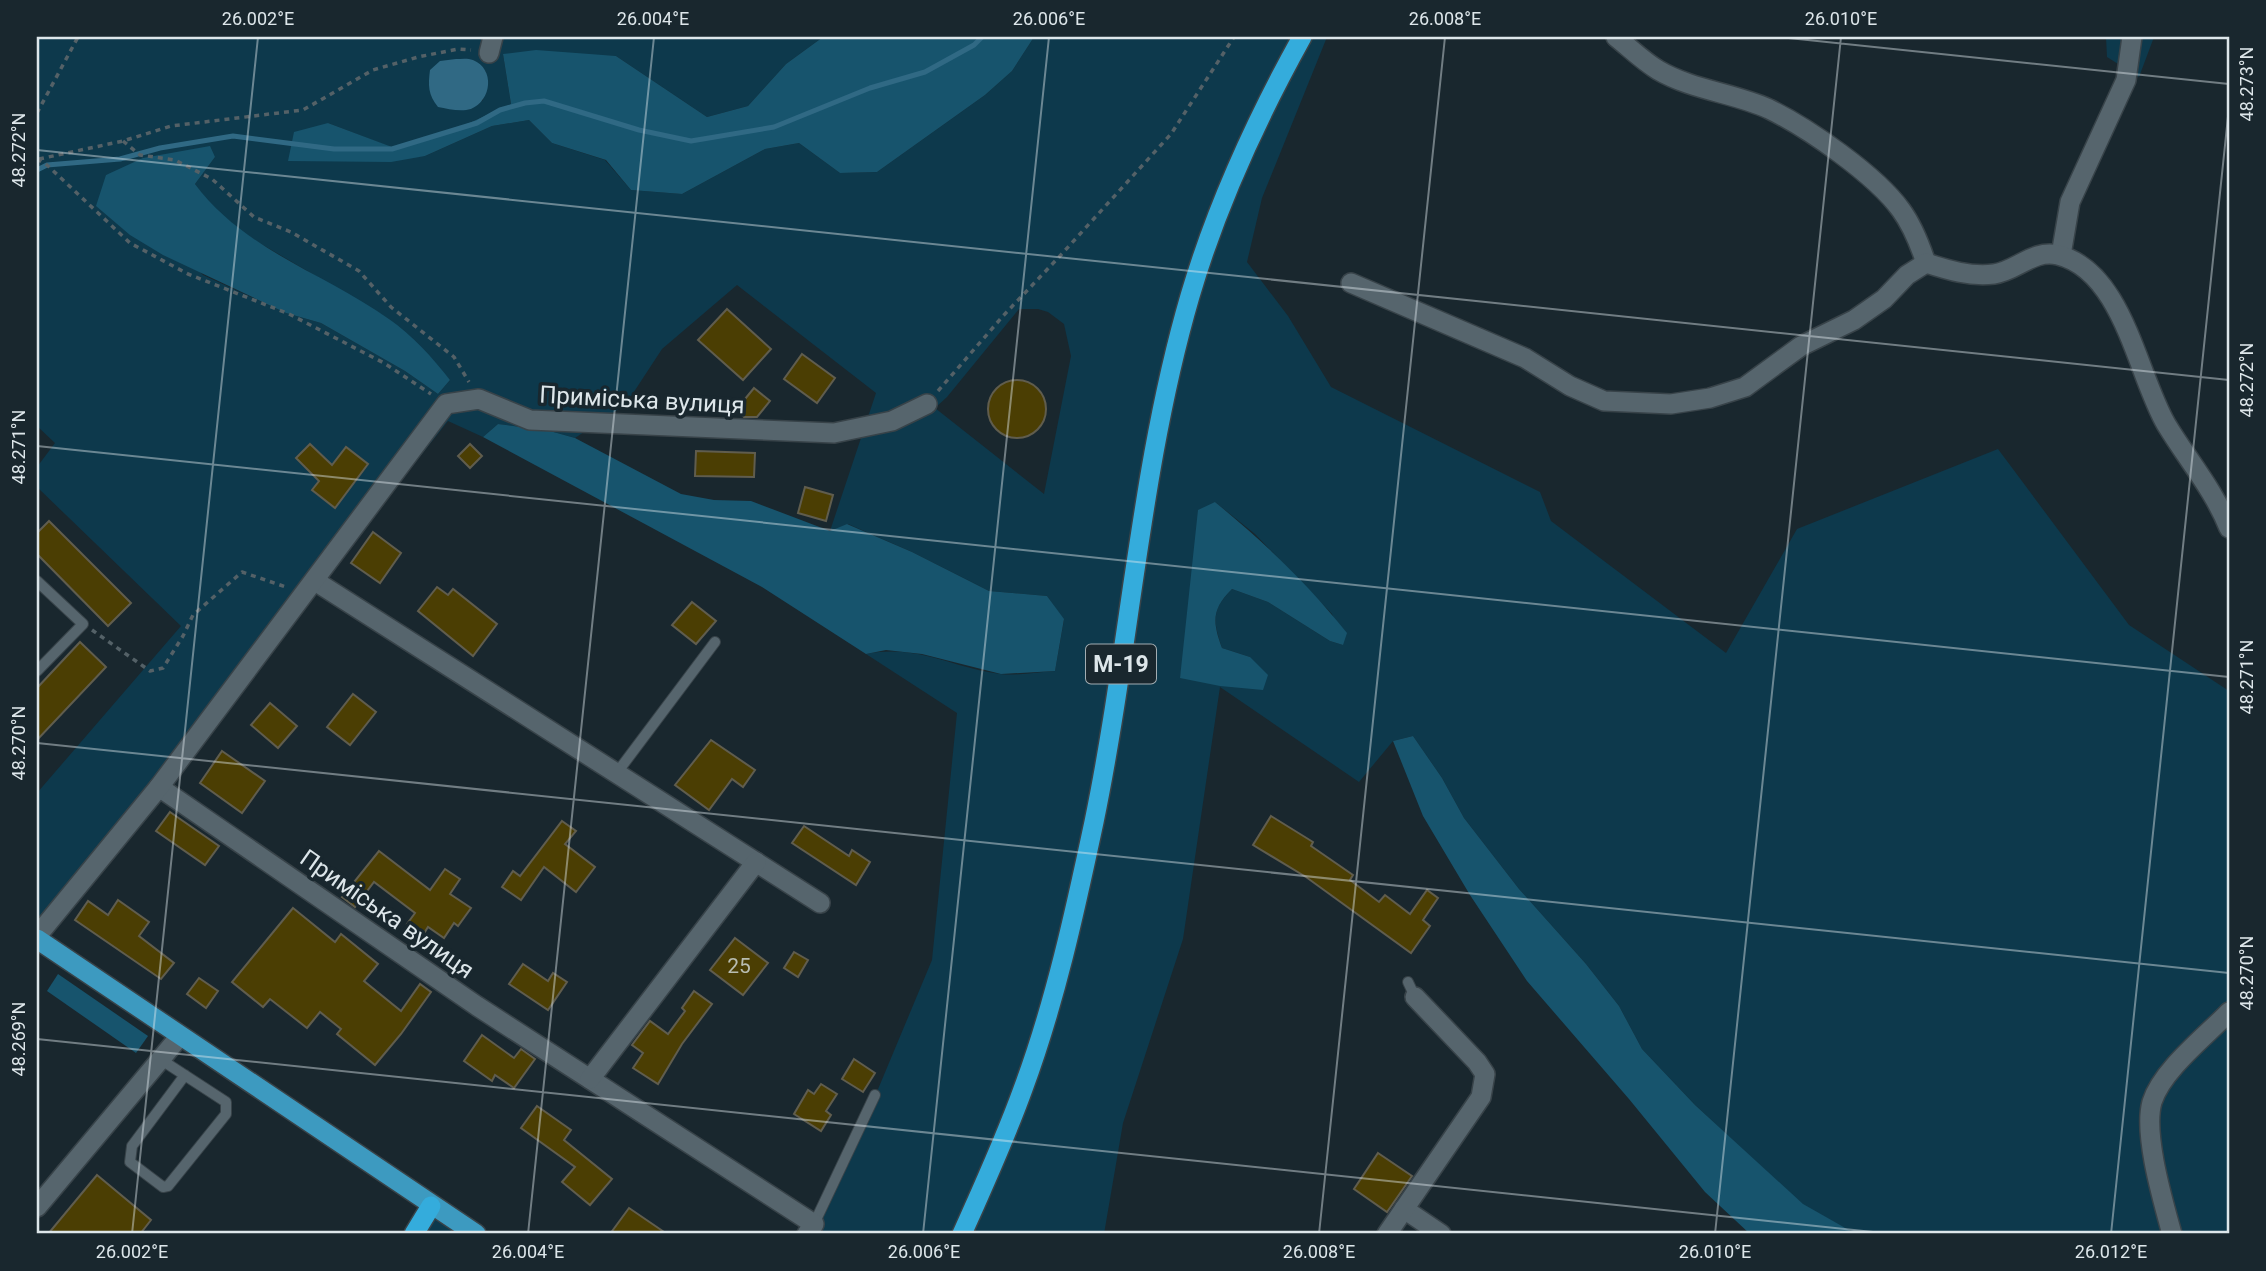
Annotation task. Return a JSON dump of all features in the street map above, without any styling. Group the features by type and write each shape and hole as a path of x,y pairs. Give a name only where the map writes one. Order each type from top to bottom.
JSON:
{"highway":[{"name":"М-19","path":"962,1234 1024,1088 1060,970 1094,821 1153,470 1170,378 1190,297 1212,226 1236,166 1302,37"},
{"path":"414,1234 431,1206"}],"main road":[{"path":"37,938 476,1234"}],"street":[{"path":"1616,37 1659,71 1686,83 1768,108 1803,128 1845,158 1900,209 1921,246 1926,263"},
{"path":"2061,255 2070,202 2126,80 2132,37"},
{"path":"1351,282 1525,358 1570,386 1604,401 1671,404 1710,398 1745,387 1801,346 1854,320 1884,299 1908,275 1926,263 1968,274 1995,274 2045,253 2061,255 2100,282 2118,309 2146,382 2165,422 2209,489 2229,528"},
{"name":"Приміська вулиця","path":"479,399 530,420 834,433 892,421 927,404"},
{"path":"37,938 159,787 446,404 479,399"},
{"path":"310,587 615,774 820,904"},
{"name":"Приміська вулиця","path":"159,787 477,1006 811,1229"},
{"path":"590,1079 756,862"},
{"path":"1387,1234 1481,1097 1485,1074 1411,990"},
{"path":"2172,1234 2153,1151 2150,1128 2152,1102 2162,1083 2229,1012"},
{"path":"37,1207 180,1036"},
{"path":"1404,1209 1441,1234"}],"lane":[{"path":"37,581 83,624 37,671"},
{"path":"615,774 715,642"},
{"path":"160,1059 185,1075 226,1102 226,1114 168,1186 163,1186 130,1162 130,1155 132,1146 185,1075"},
{"path":"811,1229 874,1095"}],"path":[{"path":"37,113 78,37"},
{"path":"927,404 1003,316 1171,134 1234,37"},
{"path":"37,159 123,141 171,126 303,110 373,70 418,57 491,45"},
{"path":"123,141 140,155 175,160 212,179 254,216 291,232 359,271 391,307 454,357 479,399"},
{"path":"37,159 47,165 130,243 188,274 289,314 384,363 446,404"},
{"path":"83,624 149,671 163,668 183,636 192,615 242,572 310,587"}],"shaded area":[{"path":"37,37 823,37 786,64 748,106 707,117 616,56 503,54 511,104 449,132 391,147 328,123 288,161 425,156 492,126 529,120 552,143 605,160 631,190 682,194 765,149 799,143 840,173 877,172 985,95 1012,71 1034,37 1327,37 1262,198 1247,262 1288,316 1331,387 1540,492 1551,521 1726,653 1797,529 1998,449 2129,625 2229,691 2229,1234 1856,1234 1803,1205 1695,1105 1642,1049 1619,1006 1586,964 1519,889 1464,818 1442,778 1413,736 1393,741 1359,782 1220,687 1183,939 1123,1123 1104,1234 807,1234 871,1106 932,960 957,713 866,654 919,654 1000,674 1055,671 1064,620 1047,596 989,591 912,552 848,524 830,531 876,393 737,285 662,349 626,404 575,438 550,431 498,424 483,437 448,421 40,937 37,935 37,793 181,626 37,487 37,467 55,443 37,426","holes":["456,59 473,60 486,72 483,100 471,109 456,110","215,157 195,184 211,206 246,235 389,319 450,380 438,394 405,371 321,323 286,313 203,275 106,175","1019,309 1048,312 1064,324 1071,356 1044,494 935,408","1215,502 1255,534 1332,614 1343,645 1330,641 1268,602 1232,589 1217,610 1219,639 1222,648 1250,657 1180,678"]},
{"path":"823,37 1034,37 1012,71 985,95 877,172 840,173 799,143 765,149 682,194 631,190 606,160 552,143 529,120 492,126 425,156 391,162 288,161 294,132 328,123 392,147 449,132 511,104 503,54 536,50 616,56 707,117 748,106 786,64"},
{"path":"2106,37 2154,37 2139,77 2107,57"},
{"path":"473,60 480,64 488,77 487,92 478,105 471,109 438,107 431,94 430,70 440,61"},
{"path":"210,146 215,157 195,184 215,207 261,244 364,303 406,332 450,380 438,394 405,371 321,323 286,313 163,255 130,235 96,206 106,175 143,158"},
{"path":"498,424 550,431 575,438 681,494 714,500 751,501 830,531 847,524 912,552 989,591 1047,596 1064,619 1055,671 1001,674 922,654 886,650 866,654 762,587 483,437"},
{"path":"1215,502 1284,564 1317,597 1347,633 1343,645 1330,641 1268,602 1232,589 1217,609 1215,623 1219,639 1222,648 1250,657 1268,675 1263,690 1220,686 1180,678 1198,510"},
{"path":"1413,736 1442,778 1464,818 1519,889 1586,964 1619,1006 1642,1049 1695,1105 1803,1204 1856,1234 1750,1234 1705,1192 1527,981 1470,895 1423,816 1393,741"},
{"path":"58,974 148,1036 136,1053 47,991"},
{"path":"430,1201 482,1234 408,1234"}],"building":[{"path":"727,309 771,349 743,380 698,340"},
{"path":"802,354 835,378 817,403 784,379"},
{"path":"1017,380 1028,382 1041,393 1046,409 1044,420 1033,433 1017,438 1006,436 993,425 988,409 990,398 1001,385"},
{"path":"754,388 770,401 757,417 744,417 736,410"},
{"path":"310,444 332,465 346,447 368,464 335,508 312,490 319,481 296,458"},
{"path":"470,444 482,456 470,468 458,456"},
{"path":"696,451 755,453 754,477 695,476"},
{"path":"805,487 833,495 826,521 798,513"},
{"path":"49,521 131,603 108,626 37,554 37,533"},
{"path":"373,532 401,553 380,583 351,563"},
{"path":"437,587 448,595 453,589 497,624 473,656 418,611"},
{"path":"692,602 716,621 696,644 672,625"},
{"path":"80,642 106,667 37,740 37,688"},
{"path":"353,694 376,712 350,745 327,727"},
{"path":"270,703 297,726 278,748 251,725"},
{"path":"711,740 755,770 743,787 732,779 709,810 675,785"},
{"path":"222,751 265,781 242,813 200,783"},
{"path":"170,812 219,846 205,865 156,831"},
{"path":"1271,816 1313,842 1311,846 1353,875 1350,880 1379,902 1385,895 1410,914 1427,890 1438,898 1423,920 1430,926 1411,953 1306,877 1253,845"},
{"path":"562,821 576,831 565,844 595,867 576,892 544,867 521,900 502,887 513,871 520,876"},
{"path":"804,826 849,856 852,850 870,862 856,885 792,843"},
{"path":"379,851 430,890 445,869 460,879 450,894 471,908 458,926 454,923 444,938 428,927 423,935 407,924 415,913 374,882 355,907 342,897"},
{"path":"118,900 149,922 139,936 174,963 161,979 75,920 88,901 108,915"},
{"path":"293,908 335,942 341,934 378,964 364,981 401,1011 420,984 431,992 375,1065 337,1034 341,1029 320,1012 307,1028 270,999 263,1007 232,982"},
{"path":"735,938 768,963 743,995 710,970"},
{"path":"794,952 808,960 798,977 784,968"},
{"path":"523,964 548,981 553,973 567,982 548,1010 509,984"},
{"path":"199,978 218,991 206,1008 187,994"},
{"path":"694,991 712,1004 682,1044 658,1084 633,1068 643,1053 632,1045 650,1021 668,1034 685,1011 682,1008"},
{"path":"482,1035 514,1058 521,1049 535,1059 514,1088 495,1075 492,1081 464,1061"},
{"path":"854,1059 875,1073 863,1092 842,1079"},
{"path":"821,1084 837,1094 826,1111 831,1115 821,1131 794,1114 808,1090 814,1094"},
{"path":"537,1106 571,1130 564,1140 612,1179 590,1205 562,1182 575,1167 521,1128"},
{"path":"1378,1153 1412,1176 1387,1212 1354,1189"},
{"path":"97,1175 151,1220 140,1234 48,1234"},
{"path":"629,1208 667,1234 610,1234"}],"waterway":[{"path":"37,170 47,165 120,159 160,148 233,136 334,149 392,149 477,123 500,110 544,101 639,130 691,141 774,127 870,88 925,72 974,45 982,37"}]}
